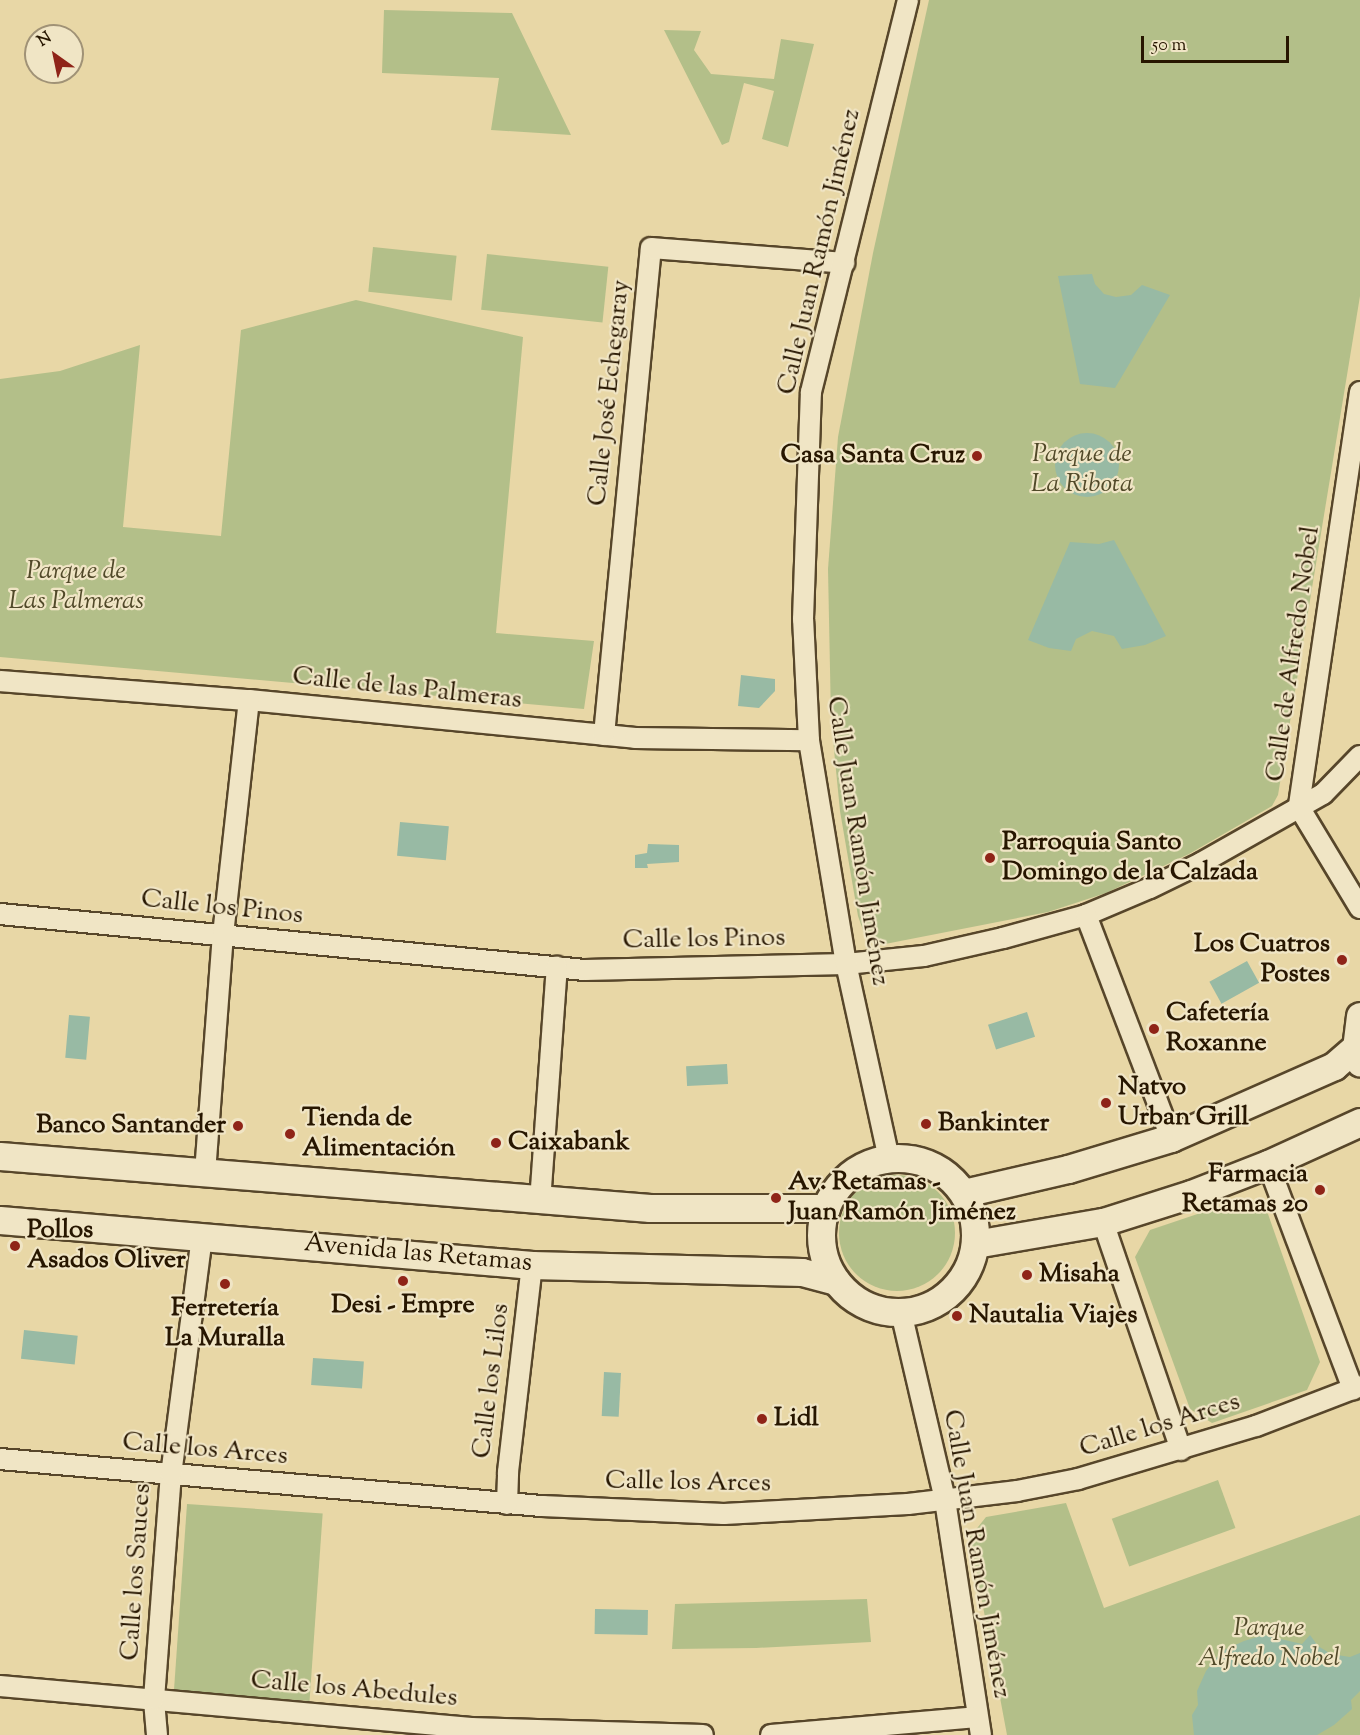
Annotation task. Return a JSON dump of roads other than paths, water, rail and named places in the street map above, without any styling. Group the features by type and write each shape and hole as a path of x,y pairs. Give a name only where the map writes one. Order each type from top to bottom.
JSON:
{"street":[{"name":"Calle Juan Ramón Jiménez","path":"889,1159 846,964 810,740 803,619 811,392 908,0"},
{"name":"Calle José Echegaray","path":"604,735 651,248 844,263"},
{"name":"Calle de Alfredo Nobel","path":"1360,392 1299,807 1360,908"},
{"name":"Calle de las Palmeras","path":"0,681 249,700 604,735 810,740"},
{"path":"205,1173 223,935 249,700"},
{"name":"Calle los Pinos","path":"0,914 585,970 846,964 924,956 1003,938 1086,915 1201,863 1323,794 1360,756"},
{"path":"1086,915 1171,1138"},
{"path":"540,1202 557,967"},
{"path":"964,1193 1068,1169 1171,1138 1335,1066 1358,1055 1360,1016"},
{"path":"975,1244 1103,1222 1191,1194 1268,1164 1360,1122"},
{"path":"0,1156 540,1202 650,1208 826,1208"},
{"path":"889,1159 910,1159 931,1165 949,1177 964,1193 974,1218 975,1244 969,1268 955,1288 936,1303 891,1312 870,1307 851,1297 836,1281 824,1258 821,1233 826,1208 836,1189 851,1174 868,1164 889,1159"},
{"path":"1268,1164 1356,1387"},
{"name":"Avenida las Retamas","path":"0,1220 532,1265 802,1272 836,1281"},
{"path":"1103,1222 1181,1450"},
{"name":"Calle los Sauces","path":"157,1735 154,1699 171,1475 202,1236"},
{"name":"Calle los Lilos","path":"507,1504 508,1472 532,1265"},
{"name":"Calle Juan Ramón Jiménez","path":"901,1311 945,1500 979,1726"},
{"name":"Calle los Arces","path":"0,1459 507,1504 724,1514 945,1500 1078,1479 1256,1426 1356,1387"},
{"name":"Calle los Abedules","path":"0,1686 154,1699 333,1725 488,1732 703,1735"},
{"path":"780,1734 979,1726"}],"place":[{"name":"Casa Santa Cruz","path":"977,456"},
{"name":"Parroquia Santo Domingo de la Calzada","path":"990,858"},
{"name":"Los Cuatros Postes","path":"1342,960"},
{"name":"Cafetería Roxanne","path":"1154,1029"},
{"name":"Natvo Urban Grill","path":"1106,1103"},
{"name":"Bankinter","path":"926,1124"},
{"name":"Banco Santander","path":"238,1126"},
{"name":"Tienda de Alimentación","path":"290,1134"},
{"name":"Caixabank","path":"496,1143"},
{"name":"Farmacia Retamas 20","path":"1320,1190"},
{"name":"Av. Retamas - Juan Ramón Jiménez","path":"776,1198"},
{"name":"Pollos Asados Oliver","path":"15,1246"},
{"name":"Misaha","path":"1027,1275"},
{"name":"Desi - Empre","path":"403,1281"},
{"name":"Ferretería La Muralla","path":"225,1284"},
{"name":"Nautalia Viajes","path":"957,1316"},
{"name":"Lidl","path":"762,1419"}],"park label":[{"name":"Parque de La Ribota","path":"1082,470"},
{"name":"Parque de Las Palmeras","path":"76,587"},
{"name":"Parque Alfredo Nobel","path":"1269,1644"}]}
